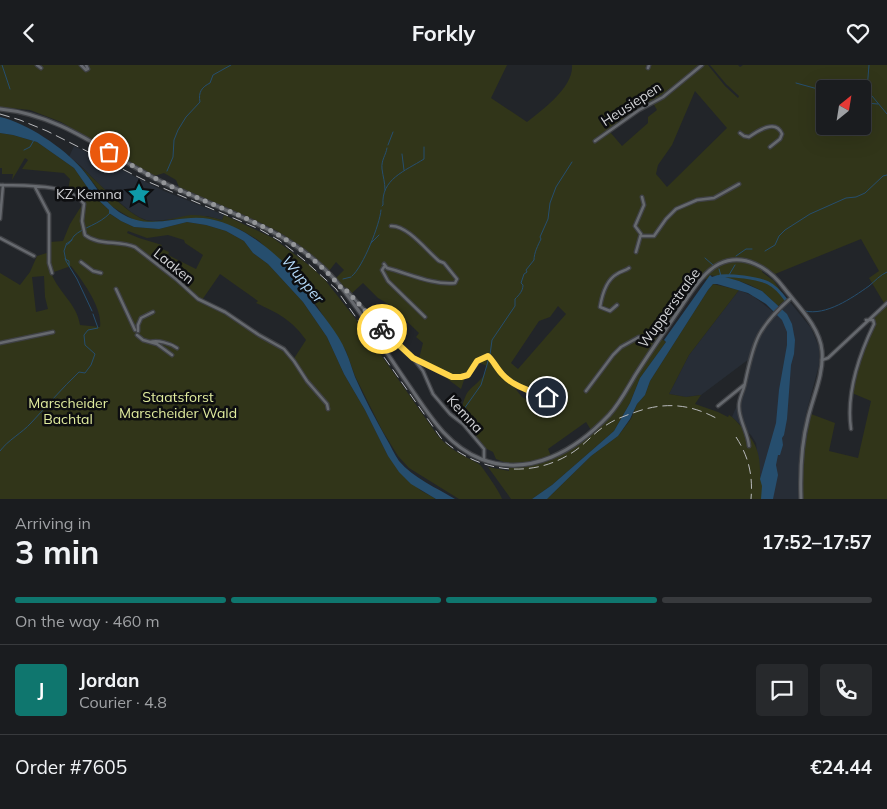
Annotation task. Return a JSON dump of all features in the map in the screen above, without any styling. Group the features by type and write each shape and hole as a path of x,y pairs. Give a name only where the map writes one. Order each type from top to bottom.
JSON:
{"main road":[{"name":"Wupperstraße","path":"0,109 29,114 57,123 164,183 268,228 297,245 344,291 440,429 458,446 484,459 502,464 514,465 539,461 560,454 575,446 610,414 690,294 708,273 718,265 738,260 757,264 772,273 812,325 822,347 822,360 803,442 800,475 801,499"}],"street":[{"path":"37,65 41,68"},
{"path":"81,65 86,70 88,69 86,65"},
{"name":"Heusiepen","path":"594,141 639,110 663,97 702,65"},
{"path":"740,133 749,137 770,126 776,126 782,131 782,134 780,139 770,147"},
{"path":"641,236 654,236 676,209 697,200 714,198 738,184"},
{"path":"0,219 1,185"},
{"name":"Laaken","path":"1,185 65,191 77,196 84,204 82,221 84,231 91,239 127,244 134,247 176,279 198,299 225,312 284,349 307,381 327,404 328,409"},
{"path":"35,187 49,214 49,263 52,273"},
{"path":"641,236 634,226 644,205 642,197"},
{"path":"391,226 398,226 407,231 439,261 444,263 457,279 456,283 443,284 384,265 382,270 388,281 425,317"},
{"path":"636,252 641,236"},
{"path":"0,238 34,256"},
{"path":"81,262 93,271 101,273"},
{"path":"617,305 610,311 600,307 609,282 616,275 629,268"},
{"path":"116,289 137,332 148,342 157,344 172,355"},
{"name":"Kemna","path":"344,291 346,290 381,328 413,358 423,371 433,394 450,414 463,424 484,449 484,459"},
{"path":"749,446 738,403 745,384 747,369 759,334 772,315 791,298"},
{"path":"822,360 828,358 887,303"},
{"path":"137,332 140,320 153,312"},
{"path":"851,429 849,415 856,372 874,324 873,320 866,321"},
{"path":"0,343 53,333"},
{"path":"586,391 621,347 640,337"},
{"path":"148,342 156,341 171,344 177,348"},
{"name":"Kemna","path":"413,358 448,376 456,378 468,375 477,361 489,356 499,371 509,381 547,397"},
{"path":"590,381 596,378"},
{"path":"718,406 745,384"}],"shaded area":[{"path":"74,146 164,191 224,215 222,220 207,216 153,221 139,217 69,157"},
{"path":"739,290 753,296 776,314 790,302 811,328 819,347 819,365 806,414 799,458 799,499 773,499 760,479 756,443 751,435 732,417 746,384 749,359 701,395 686,397 669,394 689,355"}],"green space":[{"path":"0,65 507,65 491,98 527,122 563,90 571,73 572,65 708,65 725,86 738,98 739,96 710,65 738,65 740,67 743,65 887,65 887,301 884,303 869,278 879,271 861,239 775,274 765,267 762,272 774,281 786,299 778,306 762,291 750,285 710,275 707,279 703,278 660,338 666,342 640,378 630,403 614,431 552,485 532,499 511,499 488,467 509,471 509,464 496,459 493,452 485,448 460,420 463,416 460,414 466,395 486,371 487,366 478,362 485,357 489,357 494,362 490,356 486,355 476,361 467,374 464,372 462,376 440,371 419,359 423,343 416,337 419,333 390,305 378,298 363,283 351,294 336,278 344,270 336,262 329,271 304,249 277,231 179,187 176,180 164,173 154,176 61,122 30,110 0,107","holes":["695,91 727,128 667,187 656,174 658,165 672,145","653,103 657,110 648,117 648,123 622,146 610,132 641,109","558,306 566,314 518,369 511,363 539,321 550,317","510,382 528,390 531,386 560,398 550,413 522,397","586,422 591,430 569,448 551,456 548,449"]},
{"name":"Staatsforst Marscheider Wald","path":"0,133 37,142 74,168 92,194 109,210 110,214 121,221 134,227 159,229 187,222 206,225 226,231 244,241 253,253 268,264 303,302 327,337 344,374 388,456 420,490 436,499 0,499 0,273 20,285 30,272 37,256 50,252 50,242 63,241 70,224 87,197 73,187 71,191 68,190 70,179 64,173 22,169 28,160 25,158 12,180 13,174 2,174 2,168 0,168","holes":["128,231 147,238 168,235 184,240 185,243 203,255 196,269 168,255 169,252 160,248 162,245 127,233","71,266 86,286 95,303 100,319 100,327 80,325 72,305 58,287 51,273","220,274 258,301 256,303 290,322 306,340 293,360 262,335 202,300","44,276 45,297 48,309 36,312 32,277"]},
{"path":"82,168 130,212 140,218 154,221 195,215 222,220 224,215 273,238 310,266 325,280 355,318 438,436 453,449 479,464 502,499 459,499 409,468 398,456 382,430 355,376 346,351 317,306 299,280 258,240 241,230 210,219 176,219 149,223 134,220 111,206"},
{"path":"713,284 739,290 689,355 669,394 686,397 701,395 695,404 728,417 729,415 745,431 757,450 760,477 768,476 765,499 547,499 591,456 618,436 631,419 637,404 645,395 650,381"},
{"path":"887,305 887,499 803,499 803,458 811,414 835,423 829,451 858,458 871,401 852,393 856,372 875,323 874,315"},
{"path":"438,372 448,376 465,377 461,389"}],"water":[{"path":"0,117 22,125 55,145 82,169 113,208 130,218 153,222 186,218 210,219 233,226 272,252 293,271 308,296 339,337 362,393 399,461 418,478 455,499 436,499 411,484 399,472 388,456 344,374 327,337 303,302 268,264 253,253 244,241 226,231 206,225 187,222 159,229 134,227 121,221 109,213 109,210 92,194 74,168 37,142 0,133"},
{"path":"710,275 712,277 718,275 739,281 762,291 787,314 792,324 795,340 787,419 782,438 783,445 776,465 778,475 773,499 761,499 762,486 760,479 776,423 779,390 787,345 787,332 782,320 766,304 748,293 713,284 650,381 645,395 637,404 630,419 618,436 591,456 547,499 532,499 552,485 614,431 630,403 640,378 666,342 664,340"}],"waterway":[{"path":"2,65 10,89"},
{"path":"167,171 173,157 174,140 178,130 186,117 200,102 201,90 210,83 213,75 231,65"},
{"path":"869,65 867,90 887,114"},
{"path":"796,83 816,89"},
{"path":"871,103 878,104"},
{"path":"388,145 393,132"},
{"path":"24,150 30,147 34,140"},
{"path":"382,206 383,196 390,182 402,172 424,159 424,147"},
{"path":"385,190 382,166 387,148"},
{"path":"402,154 404,170"},
{"path":"490,355 492,340 515,306 515,299 522,289 523,285 521,283 524,274 534,260 540,237 548,219 550,203 556,187 572,162"},
{"path":"765,251 775,245 779,236 785,230 810,214 846,198 856,197 865,193 883,176 887,175"},
{"path":"352,276 361,264 370,245 378,225 381,210"},
{"path":"92,311 66,261 64,251 66,245 74,236 110,213"},
{"path":"371,243 379,235"},
{"path":"66,244 72,240"},
{"path":"736,256 746,249 752,249"},
{"path":"705,258 713,265"},
{"path":"65,259 69,261 69,265"},
{"path":"729,275 735,265"},
{"path":"719,269 721,276"},
{"path":"805,311 821,311 847,301 887,272"},
{"path":"720,276 738,276 763,281 777,289 786,300"},
{"path":"343,279 351,277"},
{"path":"0,451 27,427 79,372 85,373 91,365 95,354 85,345 84,335 88,330 98,328 93,314"},
{"path":"464,409 481,385 489,358"}],"railway":[{"path":"0,114 47,131 144,180 259,229 280,241 336,289 441,438 470,458 502,468 520,469 537,467 554,462 570,454 603,427 623,416 654,407 685,407 716,418"},
{"path":"736,437 749,467 751,499"}],"way so far":[{"path":"109,152 164,183 247,218 289,240 334,278 344,291 346,290 382,329"}],"place":[{"name":"KZ Kemna","path":"139,194"}],"route":[{"path":"382,329 413,358 448,376 456,378 466,376 477,361 489,356 499,371 509,381 547,397"}],"water label":[{"name":"Wupper","path":"303,279"}],"park label":[{"name":"Marscheider Bachtal","path":"68,411"}]}
